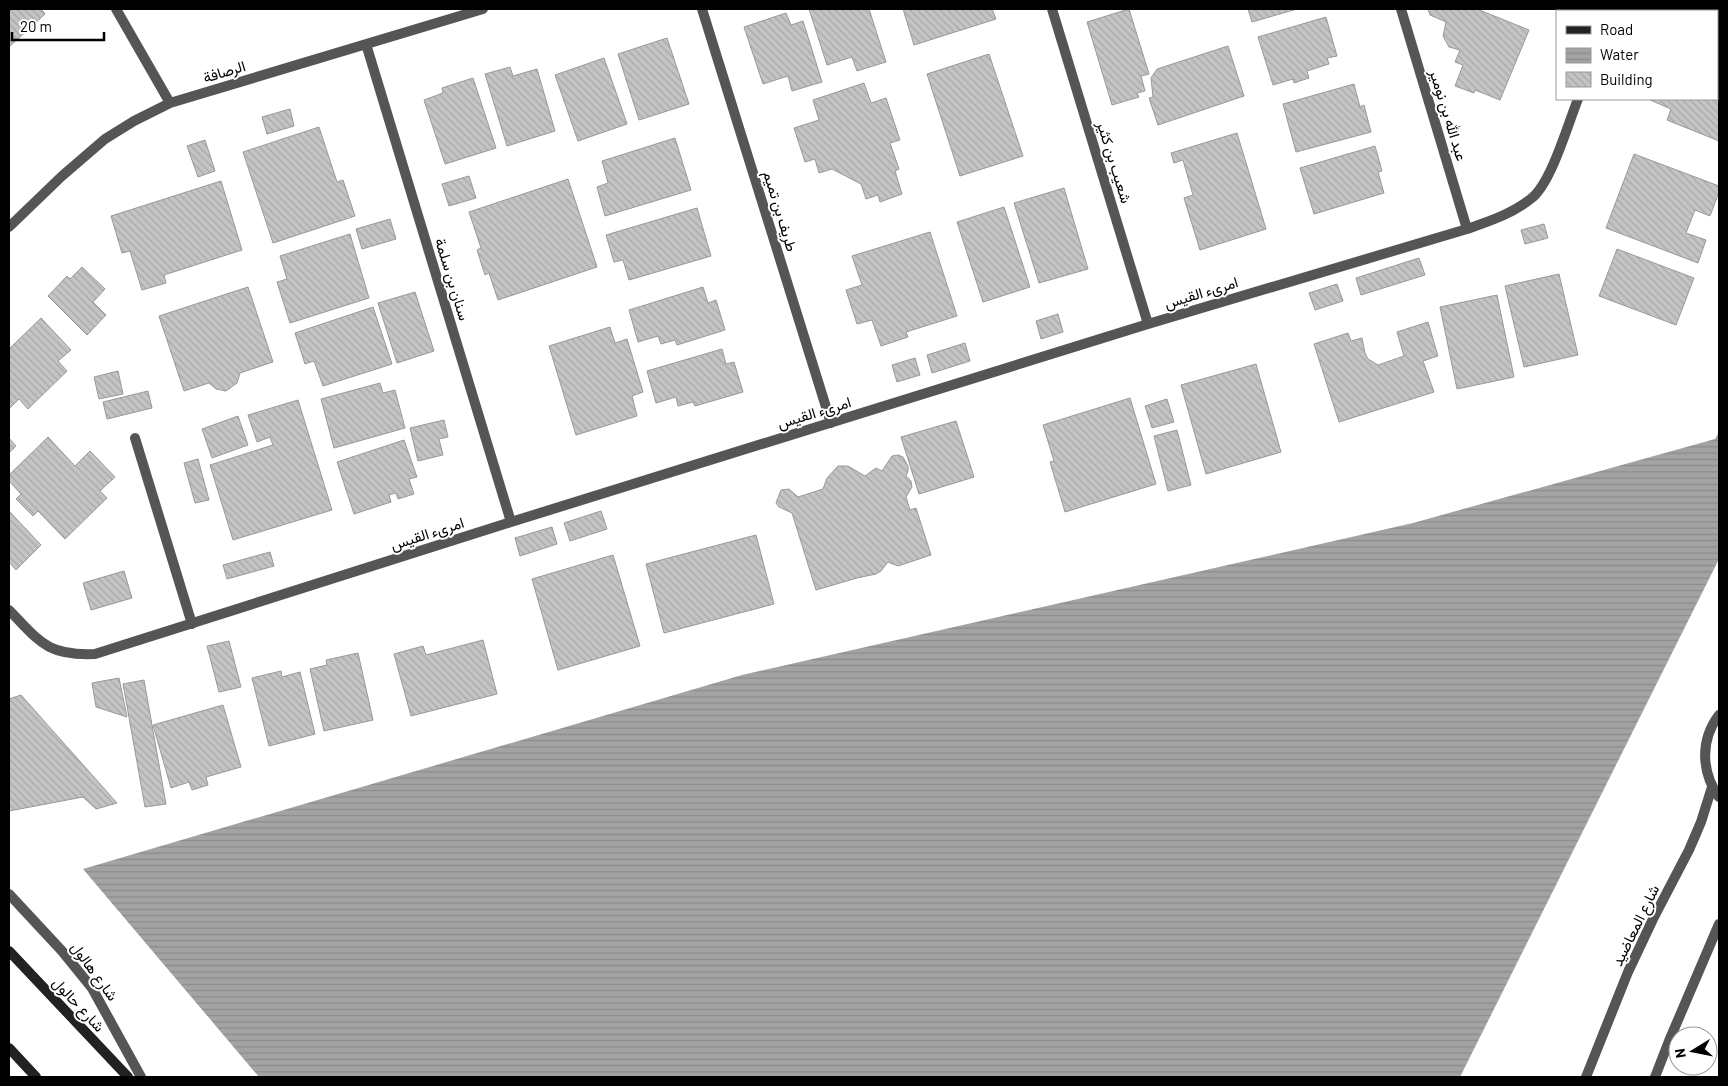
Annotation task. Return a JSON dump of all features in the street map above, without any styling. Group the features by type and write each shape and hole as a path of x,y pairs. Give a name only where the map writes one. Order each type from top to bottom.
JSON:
{"main road":[{"name":"شارع حالول","path":"9,951 128,1077"},
{"path":"9,1048 36,1077"}],"street":[{"path":"116,9 170,104"},
{"name":"الرصافة","path":"9,227 62,176 105,139 134,121 170,104 484,9"},
{"name":"طريف بن تميم","path":"702,9 831,423"},
{"name":"شعيب بن كثير","path":"1052,9 1148,324"},
{"name":"عبد الله بن نومير","path":"1401,9 1468,229"},
{"name":"سنان بن سلمة","path":"366,44 511,522"},
{"name":"امرىء القيس","path":"9,610 46,646 58,652 75,655 95,654 511,522 1148,324 1468,229 1503,216 1534,196 1551,172 1578,100"},
{"path":"135,438 192,624"},
{"path":"1719,715 1712,725 1705,745 1705,766 1712,787 1719,797"},
{"name":"شارع المعاضيد","path":"1586,1077 1628,972 1689,850 1701,822 1712,787"},
{"name":"شارع هالول","path":"9,894 62,951 92,988 142,1077"},
{"path":"1655,1077 1668,1041 1719,924"}],"water":[{"path":"1719,432 1719,559 1460,1077 259,1077 83,869 742,675 1413,523 1715,439"}],"building":[{"path":"9,9 41,9 45,14 9,47"},
{"path":"809,9 869,9 886,62 857,71 852,57 827,65"},
{"path":"903,9 992,9 996,19 914,45"},
{"path":"1129,9 1149,74 1141,76 1145,91 1137,93 1139,97 1112,105 1087,22"},
{"path":"1248,9 1297,9 1252,22"},
{"path":"1428,9 1477,9 1529,30 1500,100 1475,90 1474,93 1455,86 1463,65 1455,62 1460,50 1449,47 1443,36 1446,22 1430,15"},
{"path":"786,13 791,25 803,21 822,82 792,91 788,76 763,84 744,27"},
{"path":"1326,17 1337,56 1327,58 1329,64 1307,71 1309,78 1294,83 1293,79 1273,85 1258,37"},
{"path":"1718,22 1719,141 1667,120 1671,109 1650,100 1718,100"},
{"path":"667,38 689,104 639,120 618,54"},
{"path":"1228,46 1244,96 1158,125 1149,98 1153,97 1151,78 1157,69"},
{"path":"989,54 1023,156 960,176 927,74"},
{"path":"604,58 627,124 578,141 555,75"},
{"path":"510,67 513,76 537,69 555,131 507,146 485,74"},
{"path":"473,78 496,148 445,164 424,100 443,93 442,88"},
{"path":"864,83 871,103 886,98 900,140 890,143 899,169 895,171 902,194 880,202 878,195 866,199 861,184 832,169 819,173 815,159 805,162 794,128 819,120 813,100"},
{"path":"1354,84 1360,107 1364,105 1371,132 1296,152 1283,104"},
{"path":"290,109 294,126 267,134 262,117"},
{"path":"319,127 337,182 343,180 355,216 273,243 243,152"},
{"path":"1237,133 1266,229 1200,250 1184,198 1193,195 1183,160 1174,163 1171,153"},
{"path":"675,138 691,190 605,216 597,187 608,183 602,161"},
{"path":"205,140 215,171 198,177 187,146"},
{"path":"1375,146 1382,171 1378,172 1384,193 1314,214 1300,168"},
{"path":"1634,154 1719,186 1719,192 1710,216 1695,210 1686,233 1706,240 1698,263 1606,228"},
{"path":"469,176 476,198 449,206 442,184"},
{"path":"568,179 597,267 498,300 489,273 485,275 477,250 481,248 469,212"},
{"path":"221,181 242,250 164,275 166,283 142,290 130,251 122,253 111,216"},
{"path":"1064,188 1088,269 1039,283 1014,203"},
{"path":"1004,207 1030,287 983,302 957,222"},
{"path":"697,208 711,256 629,280 623,260 614,262 606,235"},
{"path":"390,219 396,239 362,249 356,229"},
{"path":"1544,224 1548,238 1525,244 1521,230"},
{"path":"930,232 957,316 906,332 908,337 881,346 872,320 857,324 846,290 862,285 852,256"},
{"path":"350,234 369,298 290,323 277,282 287,279 280,256"},
{"path":"1617,249 1694,278 1676,325 1599,296"},
{"path":"1419,258 1425,275 1361,295 1356,278"},
{"path":"82,267 105,289 93,302 106,315 87,335 48,296 67,276 70,279"},
{"path":"1559,274 1578,355 1524,367 1505,286"},
{"path":"1337,284 1343,301 1315,310 1309,293"},
{"path":"248,287 273,362 240,373 237,383 226,391 216,389 209,383 184,391 159,316"},
{"path":"703,287 708,303 716,300 725,330 677,345 675,340 661,344 658,336 638,342 629,310"},
{"path":"415,292 434,351 397,363 378,303"},
{"path":"1497,295 1514,377 1457,389 1440,307"},
{"path":"373,307 392,364 323,386 314,361 305,364 295,333"},
{"path":"1058,314 1063,332 1041,339 1036,321"},
{"path":"41,318 71,350 58,361 67,371 28,409 19,399 9,409 9,349"},
{"path":"1428,322 1438,356 1423,361 1434,392 1339,422 1314,344 1348,333 1351,341 1362,338 1368,359 1378,365 1404,356 1397,332"},
{"path":"610,327 615,343 627,339 643,392 632,396 637,416 576,435 549,346"},
{"path":"965,343 970,361 932,373 927,355"},
{"path":"722,349 726,364 734,362 743,392 695,406 693,402 678,406 676,397 656,403 647,371"},
{"path":"915,358 920,375 897,382 892,365"},
{"path":"1256,364 1281,452 1206,474 1181,385"},
{"path":"118,371 123,394 99,399 94,377"},
{"path":"380,383 383,393 395,390 405,428 334,448 321,399"},
{"path":"148,391 152,408 107,419 103,402"},
{"path":"1130,398 1156,484 1065,512 1050,462 1054,461 1043,425"},
{"path":"1167,399 1174,422 1152,428 1145,406"},
{"path":"298,400 332,510 233,540 210,465 273,445 270,437 257,442 248,415"},
{"path":"238,416 248,445 212,458 202,429"},
{"path":"444,420 448,437 439,439 443,455 418,461 410,428"},
{"path":"956,421 974,477 919,494 901,437"},
{"path":"1177,430 1191,485 1168,491 1154,436"},
{"path":"48,437 75,466 90,451 115,477 100,491 107,498 65,539 38,511 33,516 16,499 21,494 9,481 9,475"},
{"path":"9,438 16,446 9,453"},
{"path":"404,440 417,477 409,479 414,494 398,499 396,493 389,495 391,502 354,514 337,462"},
{"path":"898,455 903,457 908,466 906,476 911,481 912,487 906,497 910,510 916,508 931,555 898,566 888,562 876,574 816,590 792,513 779,507 776,503 781,490 789,489 798,497 823,489 827,478 838,466 848,466 865,476 876,468 882,471 892,456"},
{"path":"198,459 209,500 195,503 184,463"},
{"path":"9,511 41,545 16,570 9,562"},
{"path":"601,511 607,529 570,541 564,523"},
{"path":"552,527 557,544 520,556 515,538"},
{"path":"756,535 774,604 664,633 646,564"},
{"path":"270,552 274,566 227,579 223,565"},
{"path":"613,555 640,646 558,670 532,579"},
{"path":"124,571 132,598 91,610 83,583"},
{"path":"483,640 497,694 411,716 394,654 423,646 426,655"},
{"path":"229,641 241,687 219,692 207,646"},
{"path":"358,653 373,720 324,731 310,669 327,665 326,660"},
{"path":"281,671 282,677 300,672 315,734 269,746 252,678"},
{"path":"119,678 127,717 96,707 92,683"},
{"path":"144,680 166,804 145,807 123,684"},
{"path":"21,695 117,803 96,809 83,797 9,811 9,699"},
{"path":"223,705 241,767 206,777 208,785 192,790 189,782 171,788 153,725"}]}
